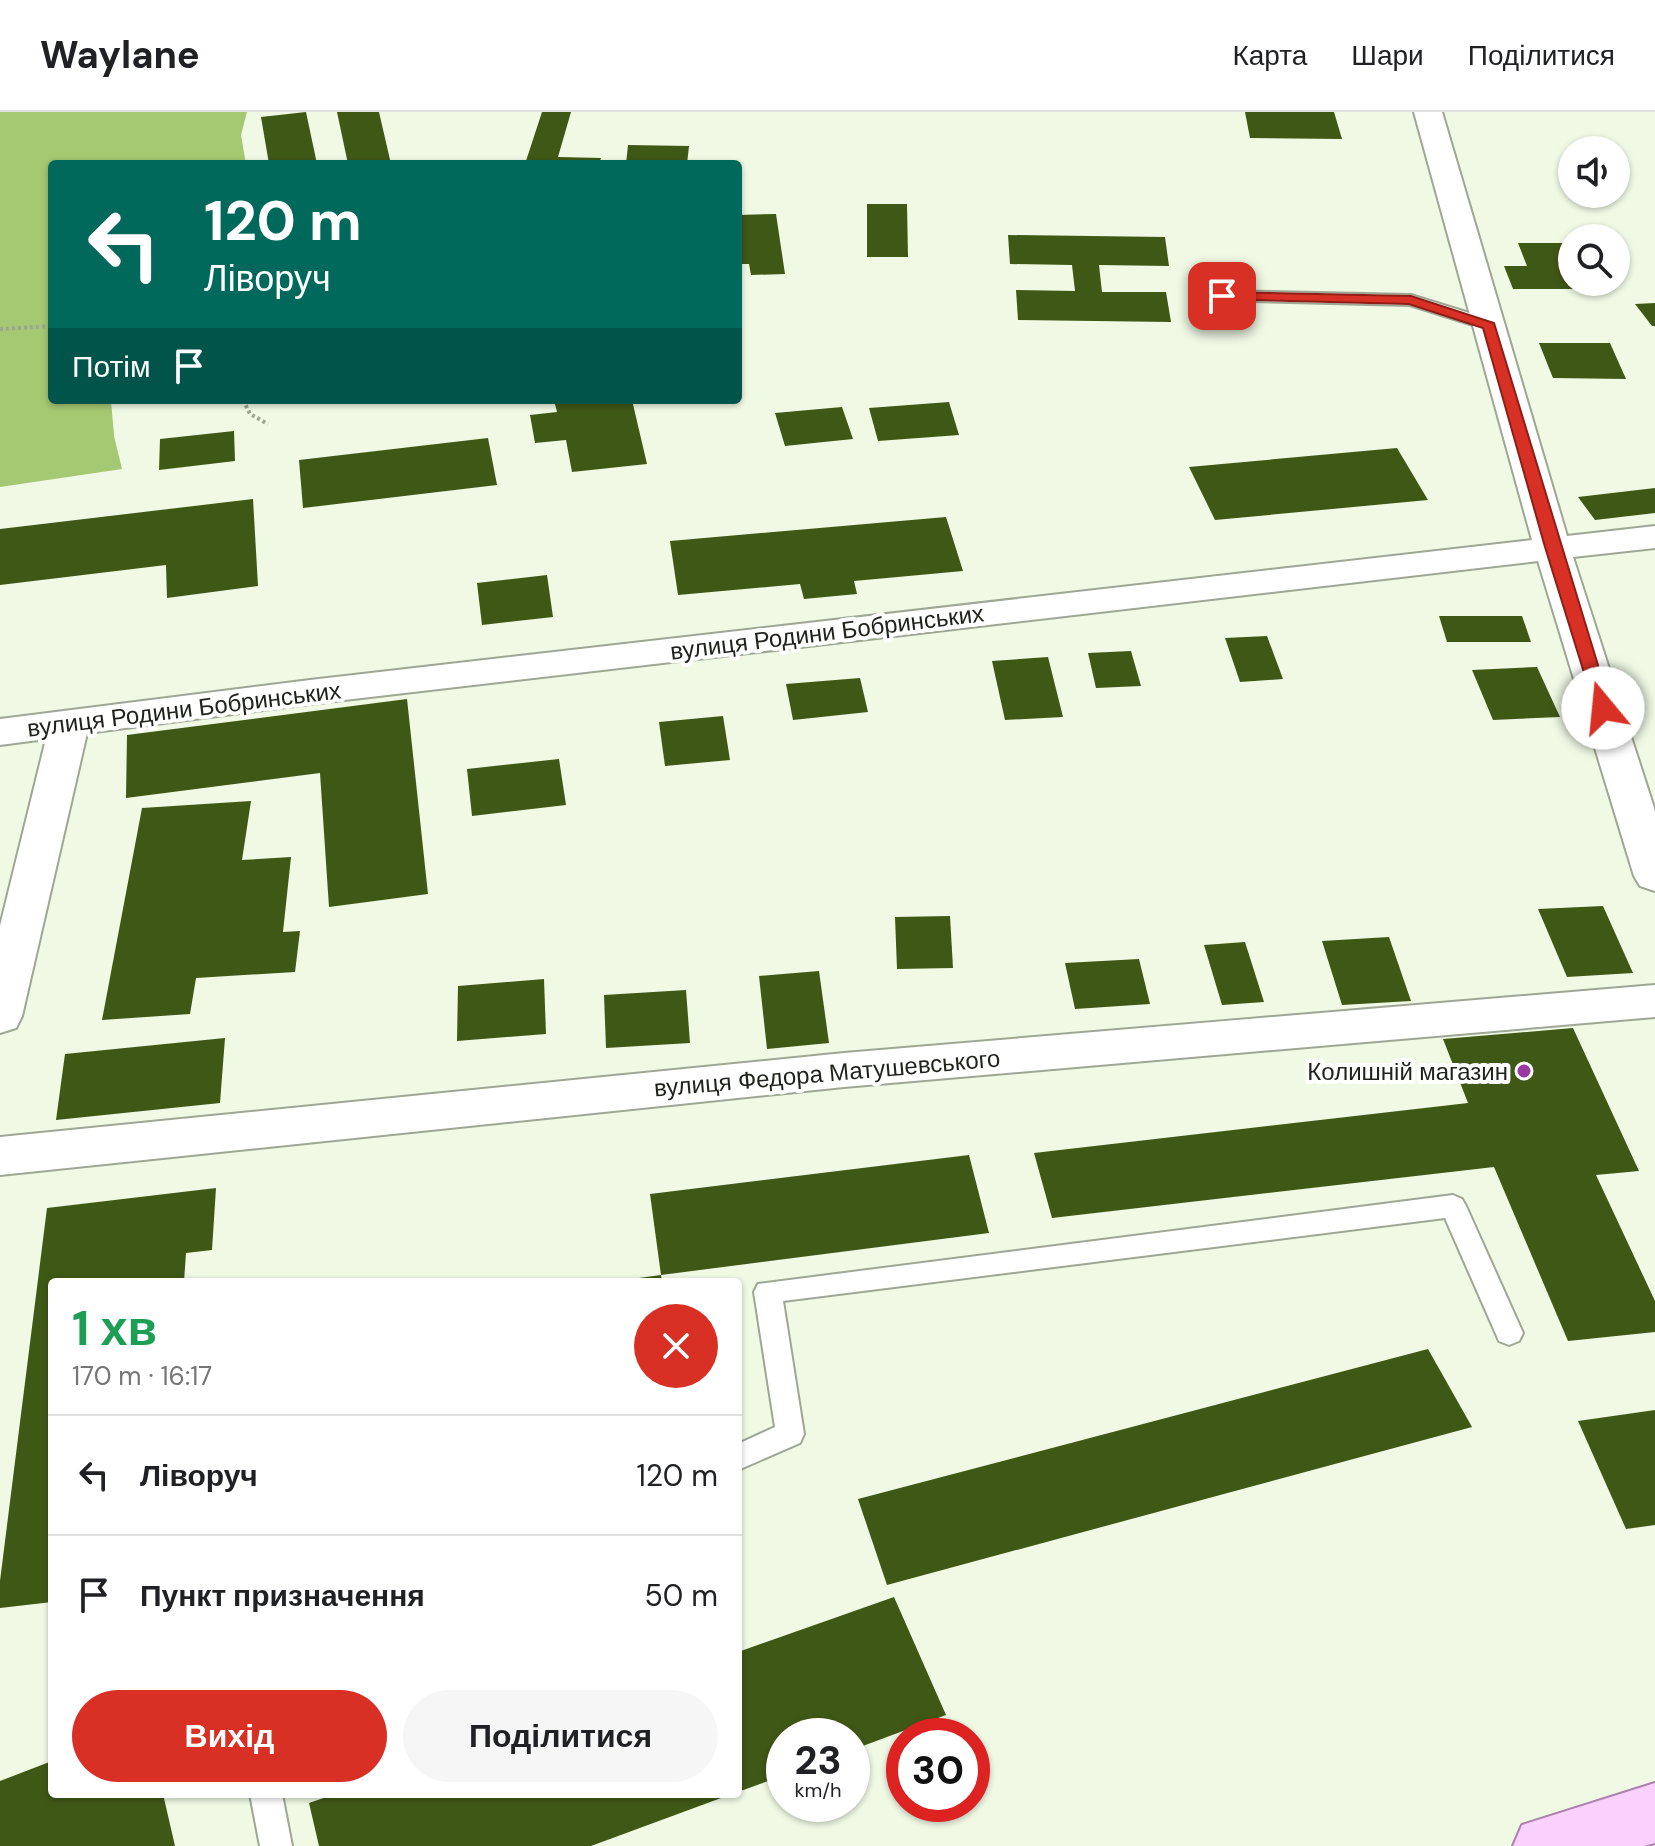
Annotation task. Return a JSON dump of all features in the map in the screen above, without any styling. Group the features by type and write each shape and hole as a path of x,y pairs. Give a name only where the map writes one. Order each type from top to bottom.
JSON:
{"main road":[{"path":"1543,1846 1602,1837 1655,1813"}],"street":[{"path":"1428,112 1552,547 1655,876"},
{"name":"вулиця Родини Бобринських","path":"0,732 325,690 1655,537"},
{"path":"0,1016 70,723"},
{"name":"вулиця Федора Матушевського","path":"0,1156 844,1070 1655,1001"}],"lane":[{"path":"1222,296 1411,300 1489,325"},
{"path":"742,1455 790,1434 768,1292 1453,1206 1509,1333"},
{"path":"267,1798 276,1846"}],"path":[{"path":"0,329 48,326"},
{"path":"245,404 250,414 268,424"}],"green space":[{"path":"0,112 247,112 241,135 245,160 48,160 48,404 111,404 114,436 122,469 0,487"}],"building":[{"path":"306,112 316,160 268,160 261,117"},
{"path":"337,112 379,112 390,160 347,160"},
{"path":"542,112 571,112 558,157 601,158 600,160 526,160"},
{"path":"1245,112 1334,112 1342,139 1250,138"},
{"path":"628,145 689,146 687,160 626,160"},
{"path":"867,204 907,204 908,257 867,257"},
{"path":"776,214 785,274 751,275 749,264 742,264 742,215"},
{"path":"1008,235 1165,237 1169,266 1099,265 1102,292 1166,292 1171,322 1018,320 1016,290 1075,291 1072,265 1010,264"},
{"path":"1518,243 1558,243 1558,289 1513,289 1504,266 1527,266"},
{"path":"1655,303 1655,326 1652,326 1635,304"},
{"path":"1539,343 1610,343 1626,379 1553,378"},
{"path":"949,402 959,435 878,441 869,408"},
{"path":"555,404 633,404 647,464 572,472 566,440 535,443 530,415 557,412"},
{"path":"842,407 853,439 785,446 775,413"},
{"path":"234,431 235,461 159,470 160,439"},
{"path":"488,438 497,485 303,508 299,460"},
{"path":"1397,448 1428,500 1215,520 1189,467"},
{"path":"1655,488 1655,513 1595,520 1578,497"},
{"path":"253,499 258,586 167,598 166,565 0,585 0,529"},
{"path":"946,517 963,571 854,581 857,594 804,599 800,584 678,595 670,541"},
{"path":"547,575 553,617 482,625 477,583"},
{"path":"1439,616 1522,616 1531,642 1447,642"},
{"path":"1267,636 1283,679 1240,682 1225,638"},
{"path":"1131,651 1141,686 1096,688 1088,653"},
{"path":"1048,657 1063,717 1005,720 992,661"},
{"path":"1537,667 1560,717 1493,720 1472,670"},
{"path":"860,678 868,712 793,720 786,684"},
{"path":"407,699 428,894 329,907 320,773 126,798 127,735"},
{"path":"723,716 730,760 665,766 659,722"},
{"path":"559,759 566,805 472,816 467,769"},
{"path":"251,801 242,860 291,857 283,932 300,931 295,972 196,978 190,1014 102,1020 142,808"},
{"path":"1603,906 1633,973 1567,977 1538,909"},
{"path":"950,916 953,968 897,969 895,917"},
{"path":"1389,937 1411,1001 1342,1005 1322,941"},
{"path":"1245,942 1264,1002 1222,1005 1204,945"},
{"path":"1139,959 1150,1004 1075,1009 1065,963"},
{"path":"819,971 829,1043 767,1049 759,976"},
{"path":"544,979 546,1034 457,1041 458,986"},
{"path":"686,990 690,1043 606,1048 604,995"},
{"path":"1573,1028 1639,1171 1596,1175 1655,1301 1655,1332 1568,1341 1494,1167 1052,1218 1034,1153 1468,1103 1443,1039"},
{"path":"225,1038 220,1103 56,1120 65,1054"},
{"path":"969,1155 989,1233 661,1275 650,1194"},
{"path":"216,1188 212,1250 186,1253 184,1278 48,1278 48,1602 0,1608 0,1581 47,1208"},
{"path":"1428,1349 1472,1427 887,1585 858,1499"},
{"path":"1655,1410 1655,1525 1626,1529 1578,1421"},
{"path":"894,1597 946,1715 938,1718 886,1718 886,1737 870,1743 870,1718 766,1718 766,1782 742,1791 742,1651"},
{"path":"48,1763 48,1798 164,1798 175,1846 0,1846 0,1781"},
{"path":"323,1798 721,1798 591,1846 319,1846 309,1803"}],"place":[{"name":"Колишній магазин","path":"1524,1071"}],"route":[{"path":"1222,296 1411,300 1489,325 1552,547 1603,708"}]}
